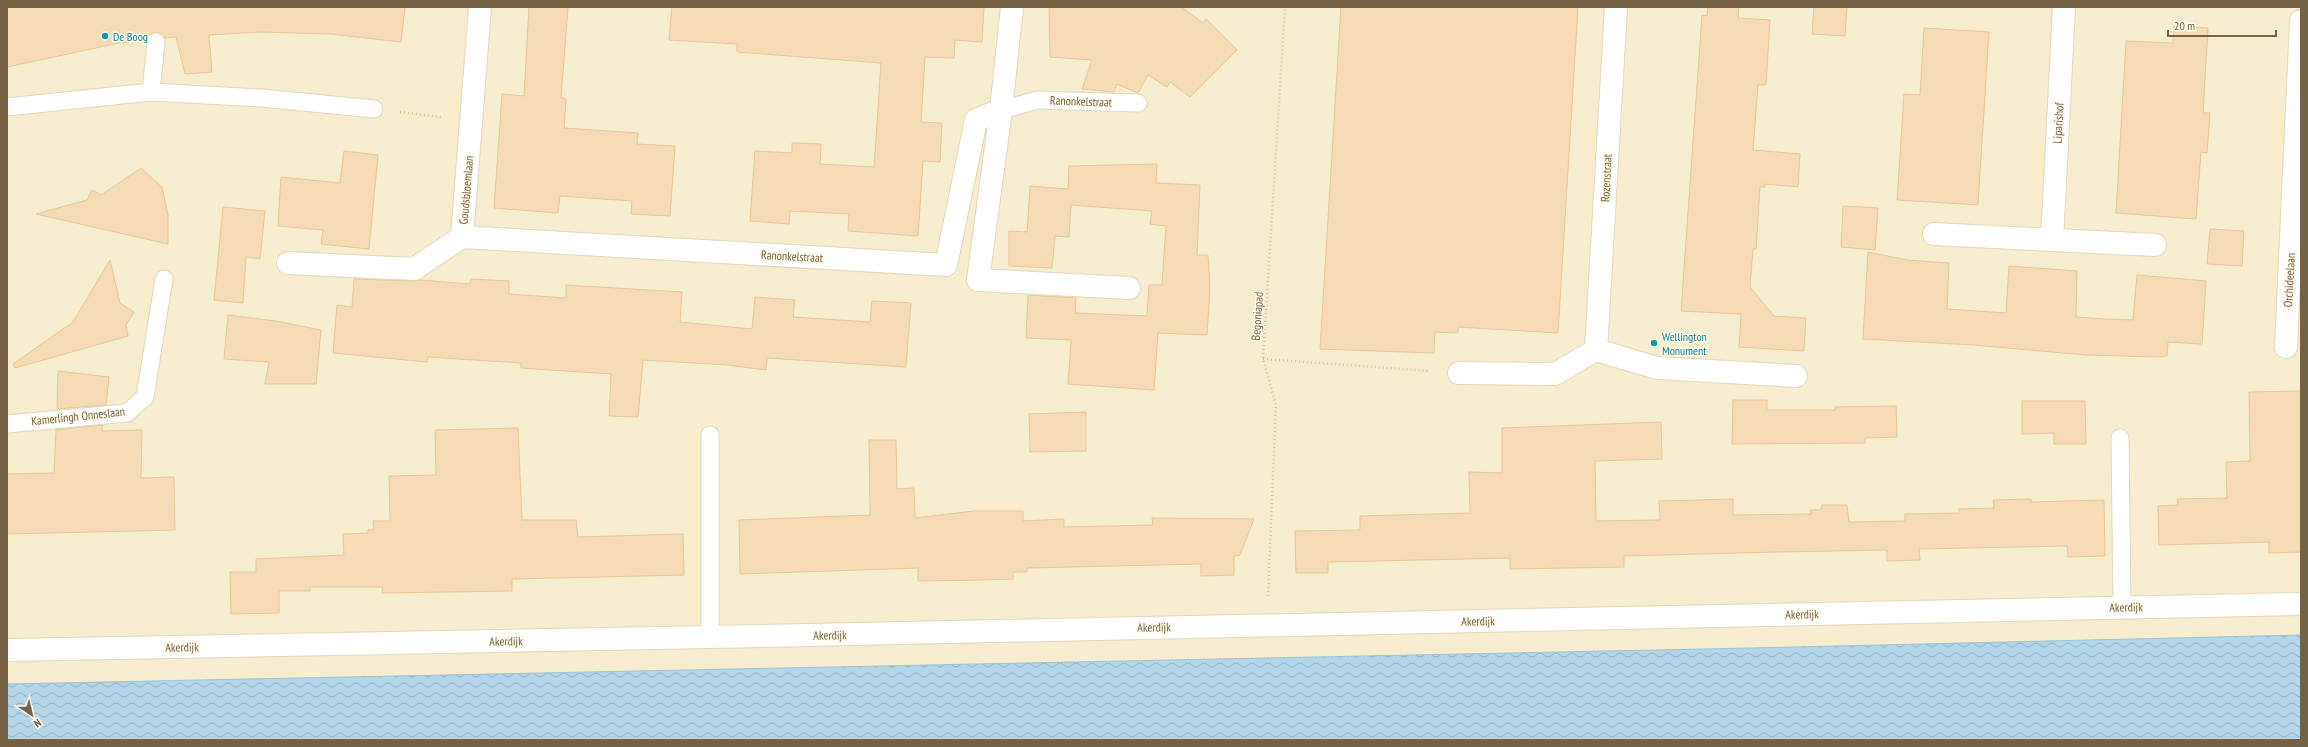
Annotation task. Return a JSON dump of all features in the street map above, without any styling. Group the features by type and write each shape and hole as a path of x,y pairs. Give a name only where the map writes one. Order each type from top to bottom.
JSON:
{"street":[{"name":"Goudsbloemlaan","path":"288,263 414,269 462,237 480,7"},
{"path":"1012,7 1001,110 978,280 1129,288"},
{"name":"Rozenstraat","path":"1596,350 1616,7"},
{"name":"Liparishof","path":"2052,240 2064,7"},
{"name":"Orchideelaan","path":"2286,347 2301,21"},
{"name":"Ranonkelstraat","path":"462,237 946,266 976,120 1001,110"},
{"path":"1934,234 2155,246"},
{"path":"1459,373 1554,374 1596,350 1656,368 1796,376"},
{"name":"Akerdijk","path":"7,650 2301,604"}],"lane":[{"path":"152,92 156,42"},
{"path":"7,107 152,92 262,98 374,109"},
{"name":"Ranonkelstraat","path":"1001,110 1038,100 1138,103"},
{"name":"Kamerlingh Onneslaan","path":"7,424 127,413 145,397 164,279"},
{"path":"710,435 710,637"},
{"path":"2120,438 2122,607"}],"path":[{"name":"Begoniapad","path":"1270,624 1267,593 1276,405 1263,360 1285,7"},
{"path":"374,109 472,121"},
{"path":"1263,360 1459,373"}],"shaded area":[{"path":"7,7 2301,7 2301,711 1140,740 7,740"}],"water":[{"path":"2301,635 2301,740 7,740 7,684 1752,648"}],"building":[{"name":"De Boog","path":"7,7 405,7 401,42 330,34 261,32 209,35 212,72 185,74 176,37 165,38 157,32 152,33 146,40 119,43 7,67"},
{"path":"529,7 568,7 561,98 566,99 564,128 638,133 637,144 675,146 670,216 631,214 632,201 560,196 558,213 494,208 502,94 524,96"},
{"path":"672,7 984,7 982,42 955,40 954,58 925,57 921,122 942,123 940,162 923,161 918,236 848,231 849,214 790,211 789,224 750,221 755,151 792,153 792,143 821,144 820,164 874,167 881,63 737,52 737,44 669,40"},
{"path":"1049,7 1181,7 1203,23 1206,19 1237,50 1190,97 1170,82 1167,87 1148,75 1138,93 1117,84 1114,92 1082,89 1092,60 1050,57"},
{"path":"1341,7 1578,7 1558,333 1458,327 1458,333 1435,332 1434,353 1320,349"},
{"path":"1708,7 1739,7 1738,18 1770,20 1766,85 1758,85 1753,150 1800,154 1798,187 1765,184 1765,187 1760,187 1756,249 1753,249 1750,287 1774,316 1806,318 1804,351 1739,347 1741,314 1681,311 1702,15 1707,16"},
{"path":"1814,7 1847,7 1845,36 1812,34"},
{"path":"2174,26 2208,28 2203,113 2210,113 2207,153 2201,152 2196,219 2116,213 2126,41 2173,43"},
{"path":"1924,28 1989,32 1978,205 1897,200 1904,94 1920,95"},
{"path":"344,151 378,155 369,249 321,244 323,230 278,226 281,177 340,183"},
{"path":"1157,164 1156,183 1200,185 1197,255 1208,255 1210,288 1207,335 1158,333 1154,390 1068,384 1071,340 1026,338 1028,295 1076,298 1075,313 1147,316 1149,285 1162,285 1166,226 1150,224 1152,211 1071,205 1069,237 1055,236 1052,268 1009,266 1009,231 1027,232 1030,186 1068,189 1069,166"},
{"path":"141,168 162,187 168,215 168,244 36,214 87,200 92,190 101,195"},
{"path":"1843,206 1878,208 1875,250 1841,247"},
{"path":"223,207 265,211 260,259 246,257 243,303 214,300"},
{"path":"2210,229 2244,231 2242,266 2207,264"},
{"path":"1868,252 1907,260 1949,263 1947,309 2006,313 2009,266 2077,271 2076,317 2133,320 2137,275 2206,281 2202,344 2168,342 2167,356 2156,357 2085,355 1974,345 1863,339"},
{"path":"110,260 120,303 134,312 126,325 128,336 15,368 13,364 73,322"},
{"path":"354,279 420,280 470,284 471,279 509,281 509,294 566,298 566,285 682,292 680,322 752,329 755,297 795,300 793,317 870,322 872,301 911,303 906,367 767,358 766,370 728,365 643,360 638,417 609,416 611,374 521,368 521,363 428,357 427,362 333,353 337,305 352,307"},
{"path":"228,315 276,321 321,330 316,384 265,384 269,362 224,359"},
{"path":"58,371 109,377 106,405 57,409"},
{"path":"2301,391 2301,552 2269,553 2269,542 2159,545 2158,506 2178,505 2177,499 2227,498 2226,462 2250,461 2249,392"},
{"path":"1733,400 1767,400 1767,410 1835,410 1835,407 1896,406 1897,437 1865,438 1865,443 1732,444"},
{"path":"2022,401 2085,401 2086,444 2054,444 2054,433 2022,434"},
{"path":"1086,412 1086,451 1030,452 1029,414"},
{"path":"1661,422 1662,459 1595,461 1596,521 1660,520 1659,501 1733,499 1733,515 1811,514 1810,510 1821,510 1822,505 1847,505 1849,522 1905,521 1905,514 1959,513 1959,509 1994,508 1993,500 2031,499 2031,502 2104,500 2105,556 2068,557 2067,546 1919,549 1920,560 1887,561 1887,550 1776,552 1624,556 1624,567 1510,569 1510,558 1328,562 1328,573 1296,573 1295,531 1360,530 1360,516 1470,513 1469,472 1502,473 1502,428"},
{"path":"103,425 102,431 142,430 141,478 174,477 175,530 7,534 7,474 54,473 56,430"},
{"path":"518,428 522,520 576,520 578,537 683,534 684,575 512,579 512,591 382,593 383,587 310,587 310,591 279,591 279,613 231,614 230,572 256,572 256,559 344,555 343,534 368,533 368,530 374,530 373,521 390,521 389,476 436,475 435,430"},
{"path":"869,440 896,440 897,489 914,488 915,518 974,511 1023,511 1023,521 1064,519 1064,527 1153,525 1152,518 1254,519 1240,555 1234,556 1234,575 1201,576 1201,564 1027,568 1027,572 1013,572 1013,579 985,580 918,581 918,568 740,574 739,520 870,515"}],"place":[{"name":"De Boog","path":"105,36"},
{"name":"Wellington Monument","path":"1654,343"}]}
